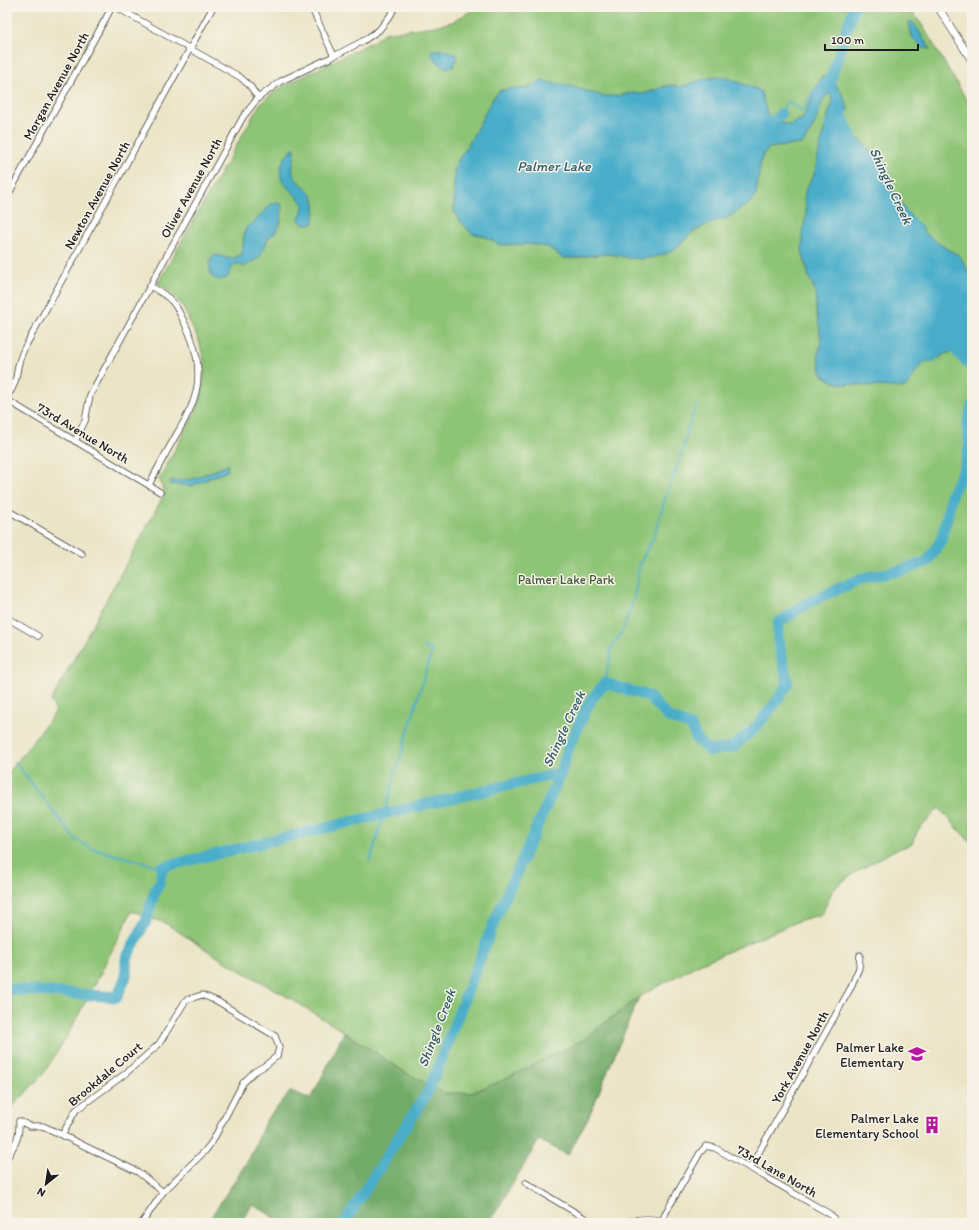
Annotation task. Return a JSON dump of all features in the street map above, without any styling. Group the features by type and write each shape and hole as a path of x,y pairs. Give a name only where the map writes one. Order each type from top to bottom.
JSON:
{"street":[{"path":"7,11 9,7"},
{"name":"Morgan Avenue North","path":"7,196 112,7"},
{"path":"116,7 240,77 250,86 258,98"},
{"name":"Newton Avenue North","path":"7,396 12,391 15,383 19,362 25,347 213,7"},
{"name":"Oliver Avenue North","path":"75,441 85,421 90,395 242,118 258,98 281,81 363,41 379,30 395,7"},
{"path":"938,7 972,61"},
{"path":"314,13 334,56"},
{"path":"149,485 188,414 194,399 198,368 196,353 191,338 175,304 169,298 150,286"},
{"name":"73rd Avenue North","path":"7,400 160,492"},
{"path":"7,510 82,554"},
{"path":"7,618 38,636"},
{"name":"York Avenue North","path":"750,1168 850,989 859,968 860,955"},
{"name":"Brookdale Court","path":"62,1135 76,1110 125,1074 159,1044 186,1000 202,995 217,1001 275,1036 279,1047 277,1056 254,1072 243,1083 212,1142 205,1151 163,1192"},
{"path":"7,1158 16,1143 19,1132 19,1121 30,1126 43,1126 62,1135 138,1172 163,1192 142,1223"},
{"name":"73rd Lane North","path":"665,1222 664,1215 700,1153 706,1146 715,1148 828,1213 833,1217 834,1222"},
{"path":"526,1183 593,1223"},
{"path":"625,1223 649,1219 665,1222"}],"green space":[{"name":"Palmer Lake Park","path":"478,7 908,7 922,25 972,109 972,844 939,808 918,830 912,844 893,851 854,873 833,889 822,914 801,920 697,965 639,997 581,1041 499,1082 471,1093 444,1093 403,1071 288,997 224,961 165,923 132,911 66,1038 43,1074 7,1113 7,775 56,711 51,701 165,493 159,479 198,407 201,397 204,376 204,359 199,341 182,305 171,293 158,283 260,104 278,89 374,41 384,33 435,26 452,22"},
{"path":"639,997 589,1116 568,1155 539,1140 489,1223 283,1223 253,1204 240,1223 207,1223 250,1157 266,1120 291,1091 311,1099 344,1032 403,1071 444,1093 471,1093 499,1082 581,1041"}],"water":[{"path":"912,21 931,49 922,48 912,37 909,23"},
{"path":"432,50 447,50 458,56 453,67 449,68 442,66 430,52"},
{"name":"Palmer Lake","path":"826,76 837,86 847,106 848,110 845,118 845,125 848,134 861,140 871,150 889,174 892,188 906,211 926,234 960,256 972,278 972,354 952,352 944,354 934,362 926,362 920,366 905,388 843,384 834,382 824,376 821,370 818,356 821,342 816,312 816,295 809,277 802,250 802,235 806,216 804,199 806,189 815,172 820,146 833,102 831,95 828,94 823,100 814,125 802,144 769,148 763,155 756,194 750,203 727,218 713,222 693,232 676,248 668,253 655,257 641,259 607,254 577,258 563,258 548,247 527,244 500,245 482,235 472,234 459,220 454,211 454,170 458,160 467,147 493,98 499,91 513,88 524,89 541,81 567,85 603,96 614,96 632,93 643,94 673,85 680,87 703,79 716,77 728,78 759,90 767,113 773,119 790,125 803,118 821,77"},
{"path":"294,148 292,168 293,174 296,179 308,190 315,203 313,224 303,224 299,220 303,203 286,185 281,175 281,166 288,154"},
{"path":"278,203 282,205 280,224 275,233 269,237 260,257 244,267 239,264 234,265 227,278 219,280 212,277 210,271 210,261 213,255 233,258 242,254 246,228 254,222 271,204"},
{"path":"228,465 227,471 191,486 170,484 170,481 192,479"}],"waterway":[{"name":"Shingle Creek","path":"829,85 854,7"},
{"path":"781,114 787,101 802,111 816,89"},
{"path":"765,129 768,128 781,114"},
{"name":"Shingle Creek","path":"841,114 856,148"},
{"name":"Shingle Creek","path":"952,341 959,354 972,367"},
{"path":"605,683 612,646 621,634 634,599 639,566 654,536 697,404"},
{"name":"Shingle Creek","path":"344,1223 429,1090 493,925 561,773 567,751 591,700 605,683 648,696 668,717 691,726 697,740 710,751 733,747 756,727 774,705 788,684 778,640 778,623 811,601 863,578 903,570 928,561 941,540 951,495 964,469 970,444 967,427 972,406"},
{"path":"370,861 432,650 424,647"},
{"path":"14,761 44,799"},
{"path":"161,875 162,867 561,773"},
{"path":"46,802 75,839 93,849 162,867"},
{"path":"7,989 117,997 126,976 126,959 146,921 155,891 160,882"}],"place":[{"name":"Palmer Lake Elementary","path":"917,1054"},
{"name":"Palmer Lake Elementary School","path":"932,1125"}]}
